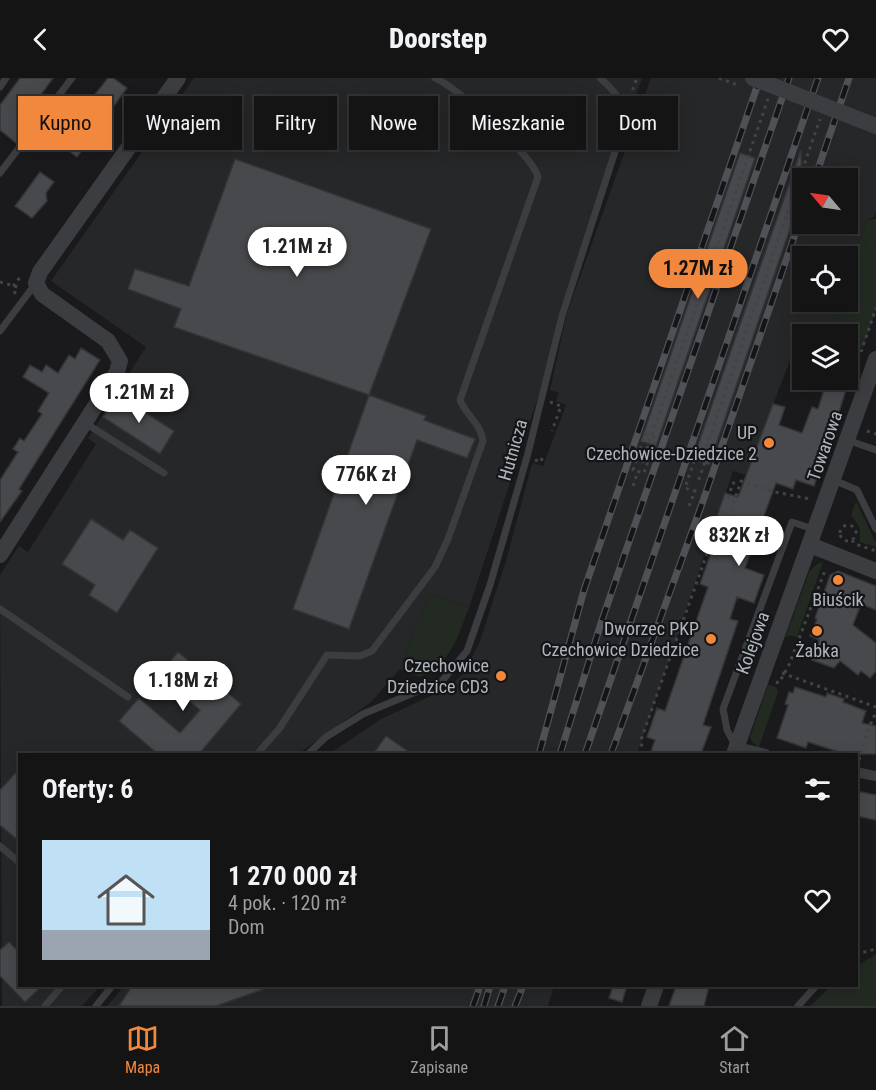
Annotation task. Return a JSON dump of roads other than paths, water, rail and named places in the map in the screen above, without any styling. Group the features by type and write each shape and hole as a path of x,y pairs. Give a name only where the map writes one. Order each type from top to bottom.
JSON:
{"street":[{"path":"0,555 117,372 120,361 108,341 32,287 40,272 178,78"},
{"path":"753,78 876,126"},
{"name":"Towarowa","path":"813,538 876,359"},
{"path":"813,538 876,571"},
{"name":"Kolejowa","path":"735,751 813,538"},
{"path":"735,751 756,753"},
{"path":"858,772 876,776"},
{"path":"650,1006 656,987"}],"lane":[{"path":"0,87 6,78"},
{"path":"0,173 72,78"},
{"path":"258,753 279,729 327,655 360,656 372,651 435,567 448,539 483,441 482,431 464,410 460,400 538,177 536,167 498,129 447,83 435,78"},
{"name":"Hutnicza","path":"309,753 326,737 363,714 442,681 466,651 490,585 543,400 562,316 617,150 625,113 620,97 600,78"},
{"path":"0,331 32,287"},
{"path":"85,423 164,473"},
{"path":"847,440 874,449 876,456"},
{"path":"834,480 857,490 876,529"},
{"path":"735,751 723,718 723,709 792,522 813,538"},
{"path":"0,609 128,697"},
{"path":"0,846 18,861"},
{"path":"45,1006 61,987"},
{"path":"96,1006 111,987"},
{"path":"798,1006 815,987"}],"railway":[{"path":"539,753 584,590 760,78"},
{"path":"560,753 601,623 789,78"},
{"path":"585,753 818,78"},
{"path":"818,168 849,78"},
{"path":"611,753 703,501 795,234"},
{"path":"473,1006 480,987"},
{"path":"484,1006 490,987"},
{"path":"498,1006 505,987"},
{"path":"515,1006 523,987"}],"place":[{"name":"UP Czechowice-Dziedzice 2","path":"769,443"},
{"name":"Biuścik","path":"838,580"},
{"name":"Żabka","path":"817,631"},
{"name":"Dworzec PKP Czechowice Dziedzice","path":"711,639"},
{"name":"Czechowice Dziedzice CD3","path":"501,676"}]}
